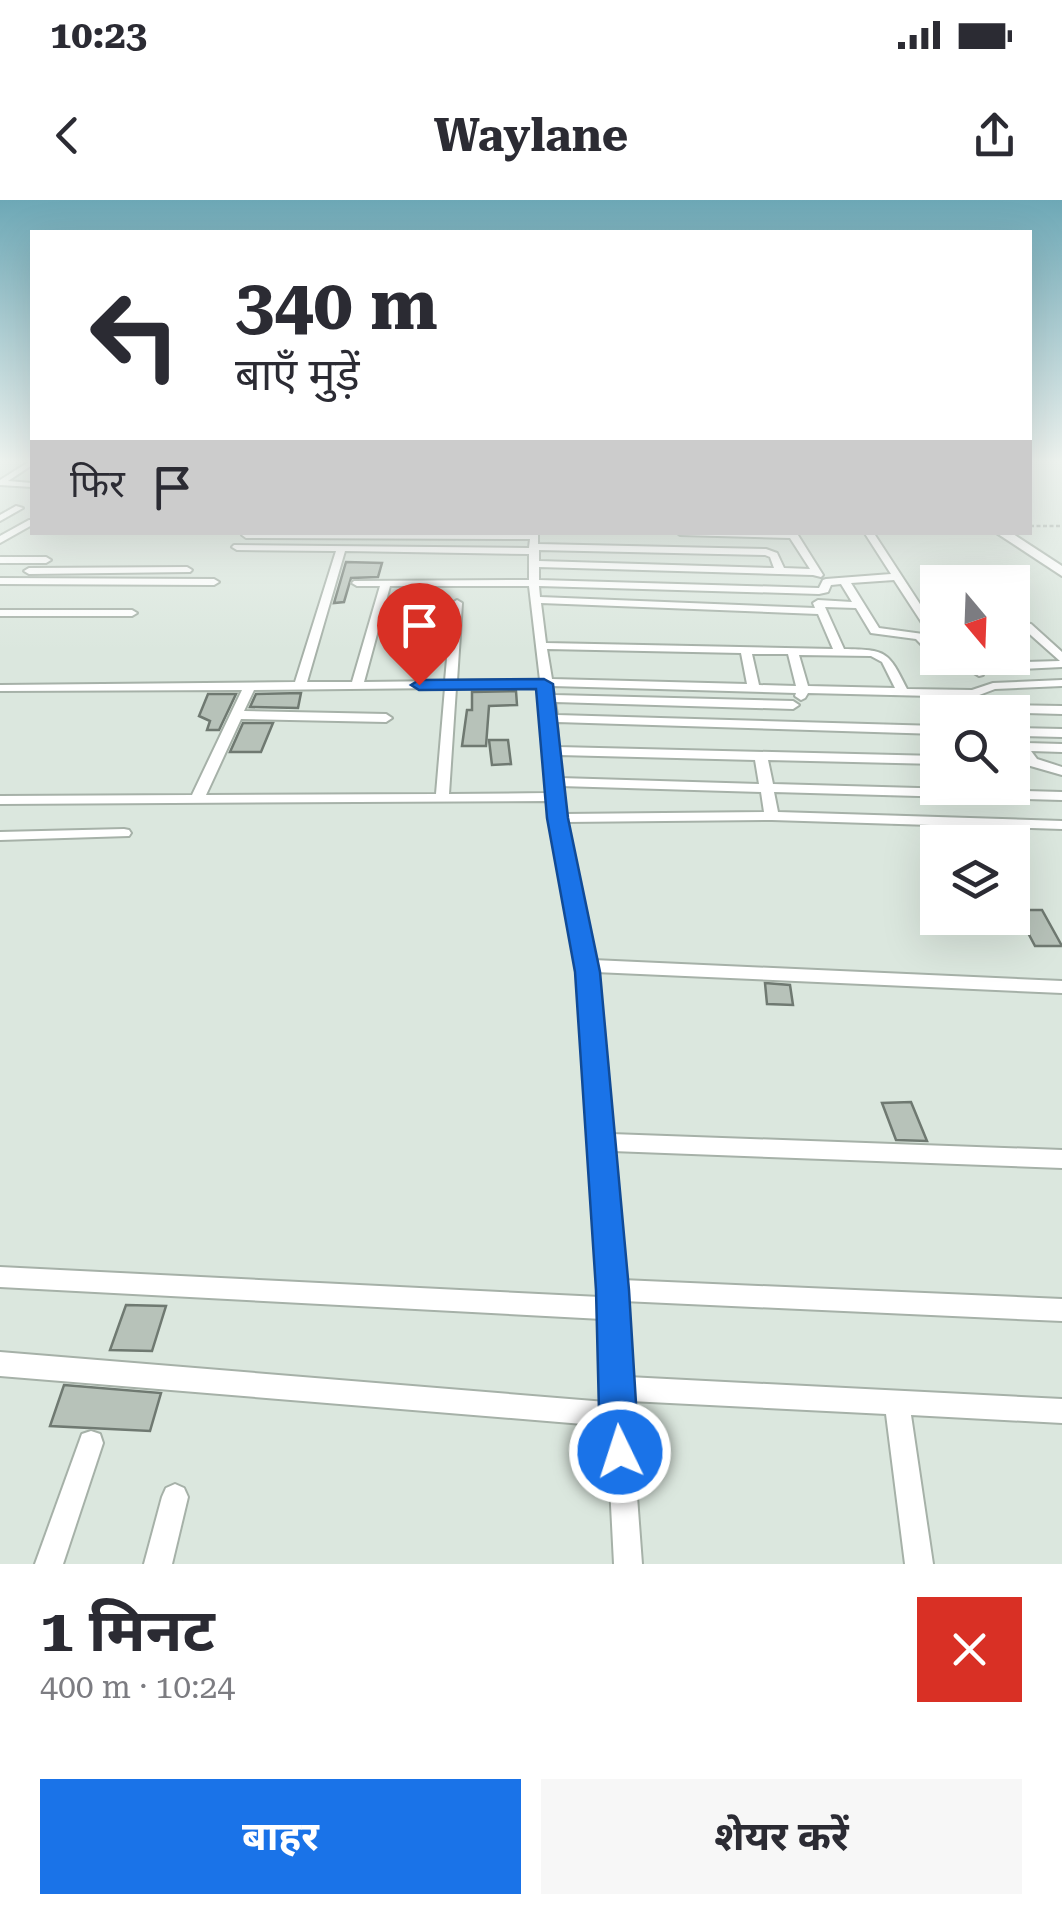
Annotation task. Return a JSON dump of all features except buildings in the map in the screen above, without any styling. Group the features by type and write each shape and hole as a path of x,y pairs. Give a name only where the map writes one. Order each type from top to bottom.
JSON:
{"street":[{"path":"0,540 30,523"},
{"path":"246,535 766,552 774,555 780,571"},
{"path":"793,535 815,572 826,582 896,577"},
{"path":"870,535 920,612"},
{"path":"1006,535 1062,572"},
{"path":"238,547 534,546 815,572"},
{"path":"534,546 557,818 586,966 602,1142 628,1564"},
{"path":"300,685 341,549"},
{"path":"0,560 134,560"},
{"path":"0,571 187,570"},
{"path":"844,580 874,631 916,634 920,638"},
{"path":"0,581 214,582"},
{"path":"535,591 813,591 825,590 826,582"},
{"path":"357,583 820,607 859,605"},
{"path":"357,685 386,583"},
{"path":"813,591 840,652"},
{"path":"0,603 131,608 0,613"},
{"path":"442,797 458,604"},
{"path":"1030,629 1062,661"},
{"path":"540,646 884,656 903,692"},
{"path":"746,650 754,688"},
{"path":"793,651 804,690"},
{"path":"1030,664 1062,661"},
{"path":"981,675 993,686"},
{"path":"0,688 450,684 793,705"},
{"path":"545,688 974,694 993,686 1062,684"},
{"path":"198,797 250,686"},
{"path":"796,726 793,705 804,690"},
{"path":"1030,709 1062,710"},
{"path":"238,715 386,718"},
{"path":"550,718 920,729"},
{"path":"1030,732 1062,733"},
{"path":"1030,747 1062,748"},
{"path":"552,752 920,760"},
{"path":"761,756 772,816"},
{"path":"1030,759 1062,771"},
{"path":"0,800 442,797 554,789 768,788 1062,796"},
{"path":"557,818 772,816 1062,825"},
{"path":"0,836 124,833"},
{"path":"586,966 1062,987"},
{"path":"602,1142 1062,1159"},
{"path":"0,1277 612,1300 1062,1310"},
{"path":"0,1364 616,1415"},
{"path":"616,1388 1062,1411"},
{"path":"897,1403 919,1564"},
{"path":"49,1564 90,1443"},
{"path":"158,1564 175,1497"}],"path":[{"path":"1032,526 1062,526"}],"route":[{"path":"419,685 544,684 557,818 588,972 602,1132 620,1452"}]}
